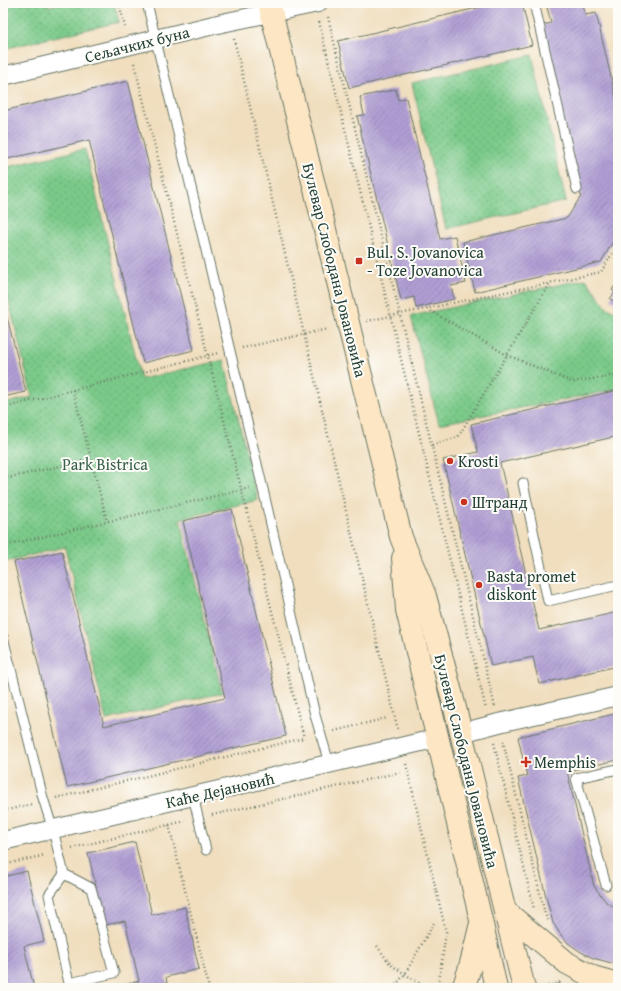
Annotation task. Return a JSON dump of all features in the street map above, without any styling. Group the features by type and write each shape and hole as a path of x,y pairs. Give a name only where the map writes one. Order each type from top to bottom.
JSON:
{"street":[{"name":"Сељачких буна","path":"3,76 230,21 270,8 320,6"},
{"name":"Булевар Слободана Јовановића","path":"270,8 401,537 425,596 461,733 524,988"},
{"name":"Булевар Слободана Јовановића","path":"401,537 407,610 496,988"},
{"path":"461,733 618,696"},
{"name":"Каће Дејановић","path":"3,842 438,738"},
{"path":"505,911 567,963 593,977 618,984"},
{"path":"463,988 472,962 481,920"}],"lane":[{"path":"147,3 312,699 329,764"},
{"path":"534,3 577,189"},
{"path":"523,484 548,601 618,586"},
{"path":"3,637 64,874 91,888 114,972 69,983 49,895 64,874"},
{"path":"606,885 576,778 618,769"},
{"path":"193,796 206,850"}],"path":[{"path":"119,3 304,738"},
{"path":"320,6 400,314 432,445 535,913"},
{"path":"320,6 390,316 494,725 545,914"},
{"path":"230,21 446,932 438,988"},
{"path":"367,322 601,272 618,244"},
{"path":"432,445 458,437 550,282"},
{"path":"426,309 507,354 572,382 618,375"},
{"path":"3,408 230,350 328,330"},
{"path":"73,390 107,521"},
{"path":"3,479 91,459"},
{"path":"3,546 262,485"},
{"path":"3,811 387,718"},
{"path":"169,825 209,988"},
{"path":"393,988 405,974 435,921"},
{"path":"377,946 391,964 427,988"},
{"path":"559,984 560,988"}],"green space":[{"path":"3,3 48,3 49,6 63,3 114,3 119,22 3,49"},
{"path":"532,55 566,201 446,229 412,83"},
{"name":"Park Bistrica","path":"85,149 141,379 224,360 258,500 180,519 222,693 106,720 65,547 3,562 3,404 32,397 3,277 3,168"},
{"path":"586,279 607,308 618,313 618,389 439,424 411,316"}],"building":[{"path":"498,3 522,3 532,45 349,88 338,41"},
{"path":"566,3 583,3 585,15 596,13 618,107 618,233 601,262 475,292 463,242 567,218 581,196 540,26 551,23 547,7"},
{"path":"128,81 194,350 143,363 89,140 3,160 3,111"},
{"path":"396,89 398,100 406,98 440,239 455,236 466,283 451,286 454,299 416,308 414,297 401,300 357,116 364,115 360,97"},
{"path":"618,281 618,303 610,299 615,292 612,290"},
{"path":"3,301 26,392 3,397"},
{"path":"618,390 618,436 500,463 539,630 618,612 618,666 539,684 533,657 491,666 443,460 478,452 471,424"},
{"path":"232,509 286,736 67,787 14,562 62,551 104,726 225,698 183,521"},
{"path":"618,713 618,760 567,771 594,886 606,902 618,909 618,964 615,964 593,958 581,952 568,943 553,923 518,778 527,776 518,737"},
{"path":"135,842 152,915 185,907 199,969 166,977 168,988 118,988 117,986 139,981 125,921 105,925 88,853"},
{"path":"27,871 44,941 24,946 34,988 3,988 3,877"}],"place":[{"name":"Bul. S. Jovanovica - Toze Jovanovica","path":"359,261"},
{"name":"Krosti","path":"450,461"},
{"name":"Штранд","path":"464,502"},
{"name":"Basta promet diskont","path":"479,585"},
{"name":"Memphis","path":"526,762"}]}
